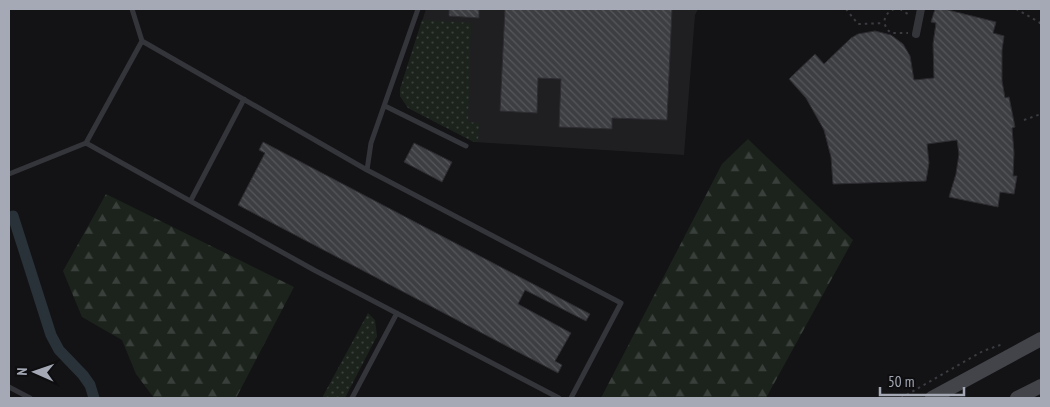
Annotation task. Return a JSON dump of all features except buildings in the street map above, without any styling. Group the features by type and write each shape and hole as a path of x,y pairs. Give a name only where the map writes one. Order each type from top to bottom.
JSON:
{"main road":[{"path":"932,398 1041,339"},
{"path":"1017,398 1041,386"}],"street":[{"path":"916,34 921,9"}],"lane":[{"path":"132,9 142,41 367,170 621,303 571,398"},
{"path":"367,170 371,143 418,9"},
{"path":"9,174 86,143 142,41"},
{"path":"190,200 244,99"},
{"path":"385,106 466,146"},
{"path":"86,143 314,270 559,398"},
{"path":"352,398 397,313"},
{"path":"9,387 30,398"}],"path":[{"path":"846,9 858,24 884,23"},
{"path":"894,9 886,14 884,23 888,30 892,33 916,34"},
{"path":"1016,9 1041,25"},
{"path":"1024,120 1041,114"},
{"path":"901,398 983,351 1008,342"}],"shaded area":[{"path":"426,9 698,9 695,15 684,155 474,142 408,108 400,96 400,89"}],"green space":[{"path":"422,20 471,23 468,122 479,123 478,142 474,142 408,108 400,96 400,89"},
{"path":"748,139 853,240 766,398 601,398 722,164"},
{"path":"106,194 294,287 236,398 154,398 136,374 122,340 82,317 63,271"},
{"path":"368,313 375,320 377,336 345,398 322,398"}],"waterway":[{"path":"13,216 51,335 59,350 90,385 94,398"}]}
